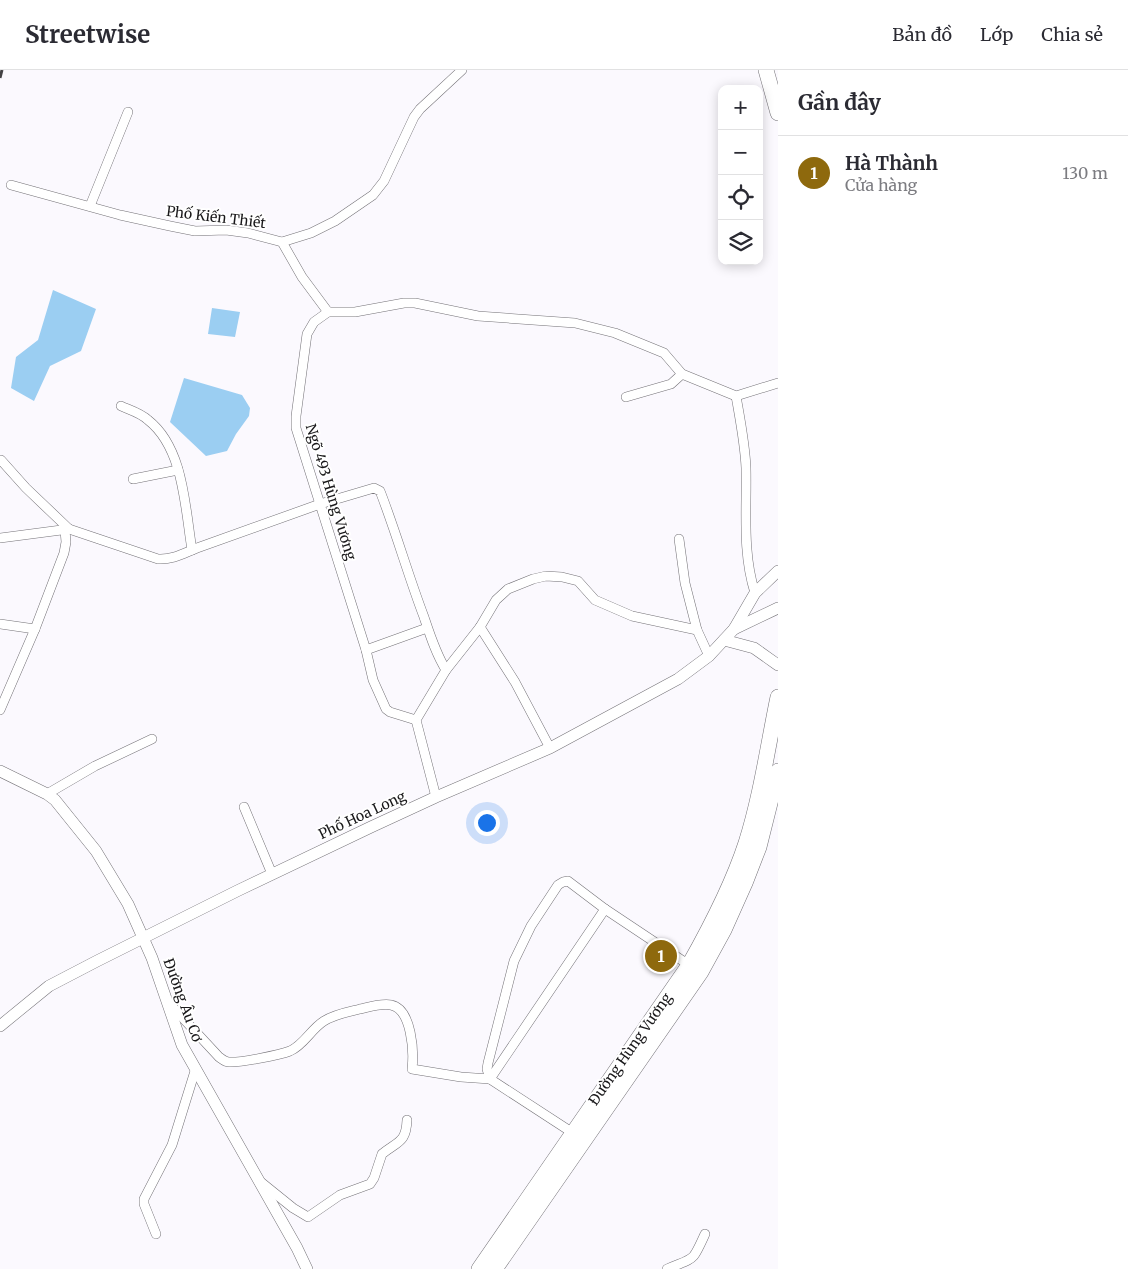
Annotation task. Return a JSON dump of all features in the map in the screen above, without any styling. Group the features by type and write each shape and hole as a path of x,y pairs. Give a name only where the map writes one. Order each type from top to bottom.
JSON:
{"main road":[{"path":"766,70 778,113"},
{"name":"Đường Hùng Vương","path":"479,1269 689,965 713,923 746,843 778,697"},
{"name":"Đường Hùng Vương","path":"495,1269 701,972 724,930 759,847 778,771"}],"street":[{"name":"Phố Kiến Thiết","path":"11,185 120,215 182,229 226,230 248,233 282,242 311,233 335,221 373,195 384,181 414,117 462,70"},
{"path":"90,206 128,112"},
{"path":"282,242 302,277 328,312 355,312 404,303 415,303 478,316 575,323 615,334 664,353 682,374 736,396 778,383"},
{"name":"Ngõ 493 Hùng Vương","path":"328,312 314,322 307,334 295,422 366,650 373,680 386,709 416,720"},
{"path":"626,397 671,384 682,374"},
{"path":"736,396 746,467 747,555 755,593"},
{"path":"121,406 147,418 167,442 178,470 192,550"},
{"path":"0,710 35,629 64,553 67,530 1,460"},
{"path":"134,479 178,470"},
{"path":"0,538 76,530 105,542 158,559 171,559 320,504 374,488 380,491 427,628 439,660 446,670"},
{"path":"679,539 686,584 697,630 709,656"},
{"name":"Phố Hoa Long","path":"0,1026 49,986 272,874 436,797 550,748 678,679 709,656 724,640 734,629 755,593 778,571"},
{"path":"436,797 416,720 446,670 480,627 496,600 508,589 546,576 562,577 578,581 596,600 632,616 697,630"},
{"name":"Phố Hoa Long","path":"734,629 778,608"},
{"path":"0,624 35,629"},
{"path":"480,627 515,682 550,748"},
{"path":"366,650 427,628"},
{"path":"724,640 754,648 778,665"},
{"path":"47,794 95,766 152,739"},
{"name":"Đường Âu Cơ","path":"0,771 47,794 60,806 96,851 128,904 144,938 182,1045 297,1248 306,1269"},
{"path":"244,808 272,874"},
{"path":"490,1079 488,1063 514,961 531,926 558,885 563,882 568,881 605,909 689,965"},
{"path":"490,1079 605,909"},
{"path":"166,1000 219,1057 229,1062 261,1058 290,1051 299,1046 312,1031 334,1015 391,1004 401,1010 406,1017 414,1055 412,1069 461,1077 490,1079 573,1133"},
{"path":"156,1234 144,1204 144,1199 172,1145 196,1071"},
{"path":"258,1180 308,1217 340,1195 370,1184 382,1154 399,1143 403,1138 407,1120"},
{"path":"667,1269 694,1257 705,1234"}],"water":[{"path":"53,290 96,309 81,351 50,366 34,401 11,388 16,357 38,340"},
{"path":"212,308 240,312 235,337 208,334"},
{"path":"184,378 242,395 250,408 249,416 227,451 206,456 170,422"}],"railway":[{"path":"0,78 2,70"}],"place":[{"name":"Hà Thành","path":"661,956"}]}
